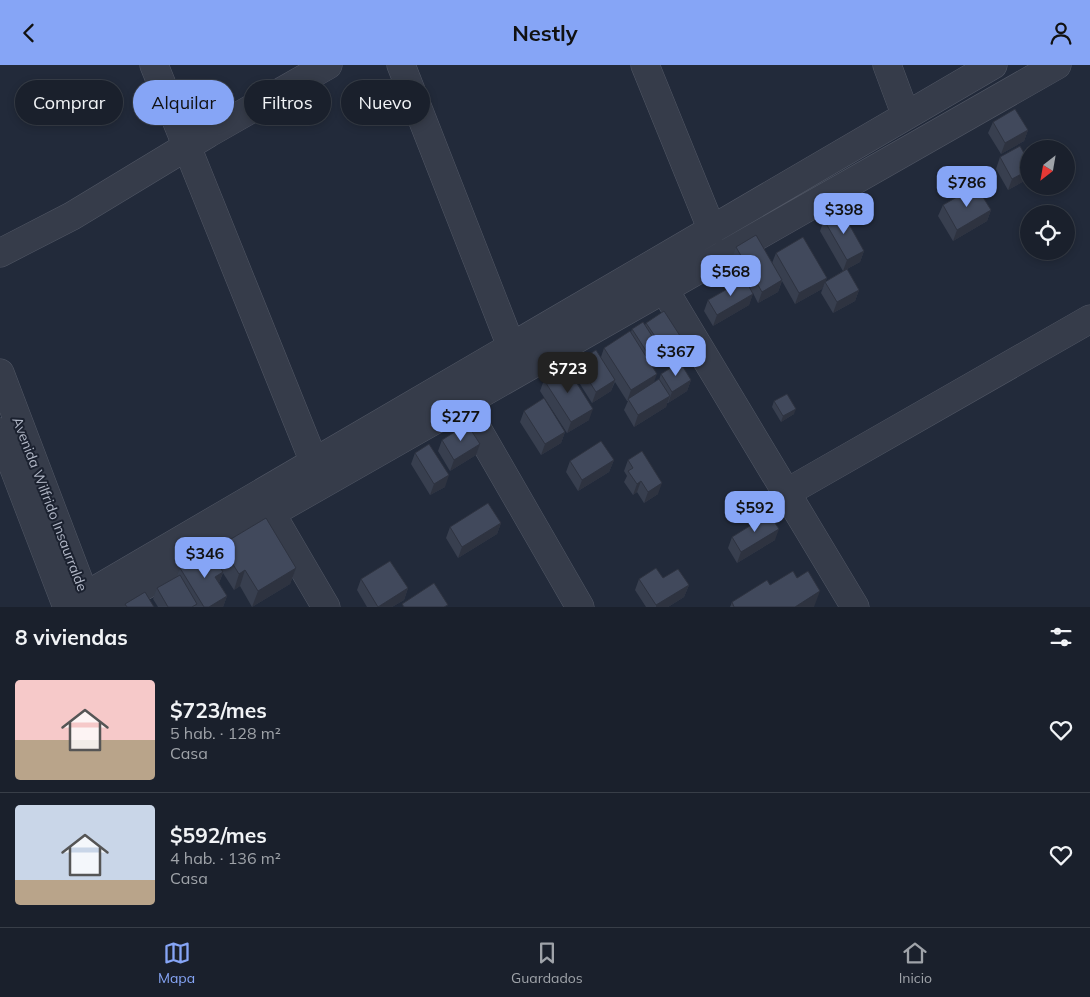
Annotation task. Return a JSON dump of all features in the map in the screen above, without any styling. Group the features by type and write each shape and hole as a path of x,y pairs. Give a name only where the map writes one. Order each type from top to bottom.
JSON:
{"street":[{"path":"154,65 314,462"},
{"path":"0,253 72,216 328,65"},
{"path":"401,65 511,346"},
{"path":"645,65 712,230"},
{"path":"887,65 906,116"},
{"path":"267,503 314,462 993,65"},
{"path":"83,604 267,503 463,404 1057,65"},
{"path":"650,265 855,607"},
{"path":"786,493 1090,319"},
{"name":"Avenida Wilfrido Insaurralde","path":"0,373 83,604"},
{"path":"463,404 580,607"},
{"name":"Avenida Wilfrido Insaurralde","path":"0,432 83,604"},
{"path":"267,503 326,607"}],"building":[{"path":"1015,109 1028,130 1005,143 993,122"},
{"path":"1020,146 1020,175 1012,179 1000,157"},
{"path":"976,186 991,210 957,230 943,205"},
{"path":"841,210 864,251 847,260 824,220"},
{"path":"756,235 782,280 762,292 736,247"},
{"path":"803,237 827,278 799,293 776,253"},
{"path":"847,269 859,290 837,302 825,282"},
{"path":"745,279 753,294 717,315 708,300"},
{"path":"664,311 684,342 667,354 646,323"},
{"path":"643,322 663,353 652,360 632,329"},
{"path":"630,331 657,374 631,390 604,348"},
{"path":"596,350 615,380 596,392 577,362"},
{"path":"680,362 691,380 672,392 661,374"},
{"path":"566,366 593,409 571,422 544,380"},
{"path":"659,379 670,396 638,415 628,399"},
{"path":"787,394 796,409 783,416 774,401"},
{"path":"544,398 565,432 545,444 524,411"},
{"path":"467,424 480,444 454,460 442,440"},
{"path":"601,441 614,460 582,480 570,461"},
{"path":"429,444 449,475 434,484 415,453"},
{"path":"642,451 662,483 648,492 641,481 637,484 628,471 633,468 628,460"},
{"path":"488,503 501,523 462,547 450,527"},
{"path":"769,514 779,529 741,552 732,537"},
{"path":"266,518 296,568 258,591 245,570 239,574 221,545"},
{"path":"209,550 223,572 215,577 227,596 209,607 204,607 180,568"},
{"path":"390,561 408,588 378,607 361,579"},
{"path":"656,568 663,578 678,569 689,585 656,605 639,579"},
{"path":"793,571 797,578 808,571 820,591 795,607 734,607 732,602 767,580 770,585"},
{"path":"180,575 197,604 192,607 168,607 157,588"},
{"path":"434,583 448,605 444,607 404,607 402,604"},
{"path":"145,592 154,607 127,607 125,604"}]}
